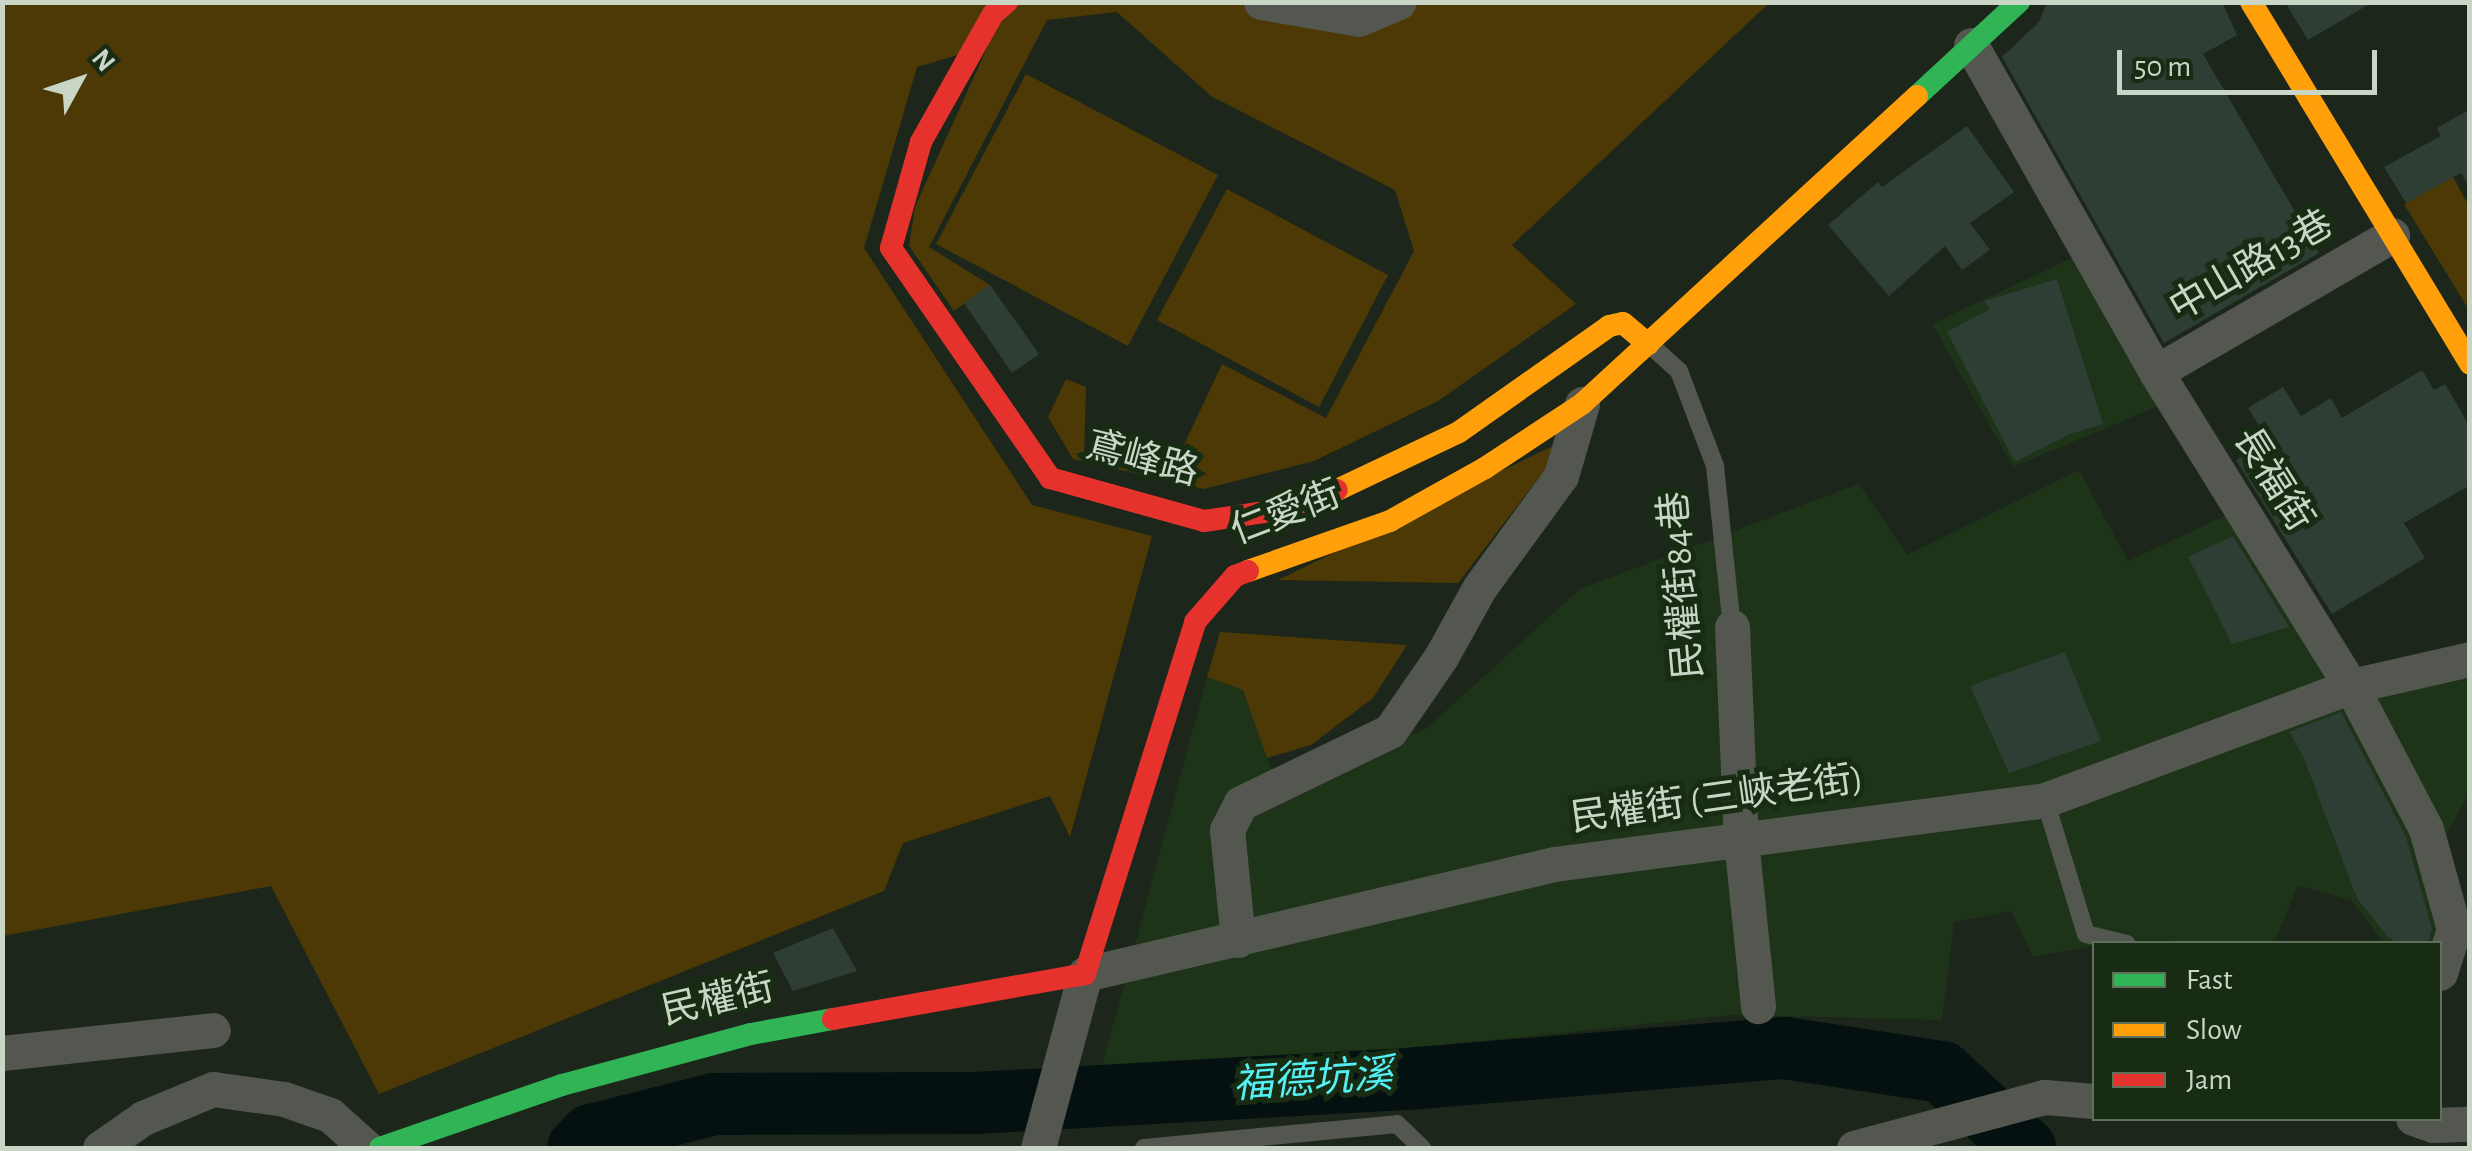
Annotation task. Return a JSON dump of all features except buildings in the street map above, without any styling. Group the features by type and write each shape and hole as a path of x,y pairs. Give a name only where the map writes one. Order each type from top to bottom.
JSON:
{"street":[{"name":"鳶峰路","path":"1007,2 993,14 921,142 891,248 1050,478 1204,521 1285,509 1354,484 1459,432 1609,326 1623,323 1648,344"},
{"path":"1261,2 1359,19 1399,2"},
{"name":"仁愛街","path":"1086,974 1195,622 1225,587 1236,576 1390,521 1484,468 1582,404 2019,2"},
{"path":"2251,2 2470,364"},
{"name":"長福街","path":"1971,45 2156,372 2350,686 2426,829 2454,929 2442,966"},
{"name":"中山路13巷","path":"2156,372 2392,235"},
{"path":"1238,940 1228,830 1241,803 1390,731 1441,657 1480,587 1561,476 1582,404"},
{"name":"民權街84巷","path":"1732,627 1741,839 1758,1006"},
{"path":"2350,686 2470,659"},
{"name":"民權街 (三峽老街)","path":"1086,974 1554,864 2046,800 2350,686"},
{"path":"1039,1144 1062,1046 1086,974"},
{"name":"民權街","path":"380,1148 562,1085 751,1034 1086,974"},
{"path":"2,1053 213,1030"},
{"path":"100,1148 144,1118 213,1090 284,1099 330,1115 367,1148"},
{"path":"1854,1148 2044,1098 2092,1101"},
{"path":"2422,1121 2434,1125 2470,1124"}],"lane":[{"name":"民權街84巷","path":"1648,344 1679,371 1715,466 1732,627"},
{"path":"2046,800 2086,934 2115,941"},
{"path":"1144,1148 1397,1124 1422,1148"}],"shaded area":[{"path":"3,3 1769,3 1512,245 1576,304 1438,401 1314,461 1204,489 1073,459 1048,417 1066,379 1086,387 1084,457 1174,466 1222,364 1326,418 1414,251 1395,190 1211,96 1117,12 1047,20 929,247 990,285 954,311 909,246 915,207 988,46 917,67 864,248 1032,505 1152,536 1070,837 1050,796 903,843 884,891 379,1094 271,886 3,936"},
{"path":"1026,74 1218,175 1128,346 936,244"},
{"path":"2453,177 2469,206 2469,310 2404,204"},
{"path":"1227,189 1388,275 1319,407 1157,320"},
{"path":"2080,254 2166,403 2013,467 1932,324"},
{"path":"1557,444 1557,454 1458,583 1278,580"},
{"path":"2079,470 2128,561 2229,514 2417,834 2439,941 2382,941 2352,901 2298,885 2275,941 2092,941 2092,946 2033,957 2011,911 1954,922 1942,1020 1732,1015 1098,1081 1207,677 1243,690 1278,788 1426,729 1580,589 1859,484 1907,555"},
{"path":"1220,632 1407,645 1373,698 1311,745 1267,758 1243,690 1207,677"},
{"path":"2469,669 2469,792 2438,851 2359,693"}],"waterway":[{"name":"福德坑溪","path":"578,1148 591,1135 714,1104 975,1103 1406,1079 1785,1048 1942,1072 2025,1148"}],"traffic: fast":[{"path":"1917,96 2019,2"},
{"path":"380,1148 562,1085 751,1034 833,1019"}],"traffic: slow":[{"path":"2251,2 2470,364"},
{"path":"1248,571 1390,521 1485,468 1582,404 1917,96"},
{"path":"1337,490 1459,432 1609,326 1623,323 1648,344"}],"traffic: jam":[{"path":"1007,2 993,14 921,142 891,248 1050,478 1204,521 1285,509 1337,490"},
{"path":"833,1019 1085,974 1195,622 1235,576 1248,571"}]}
